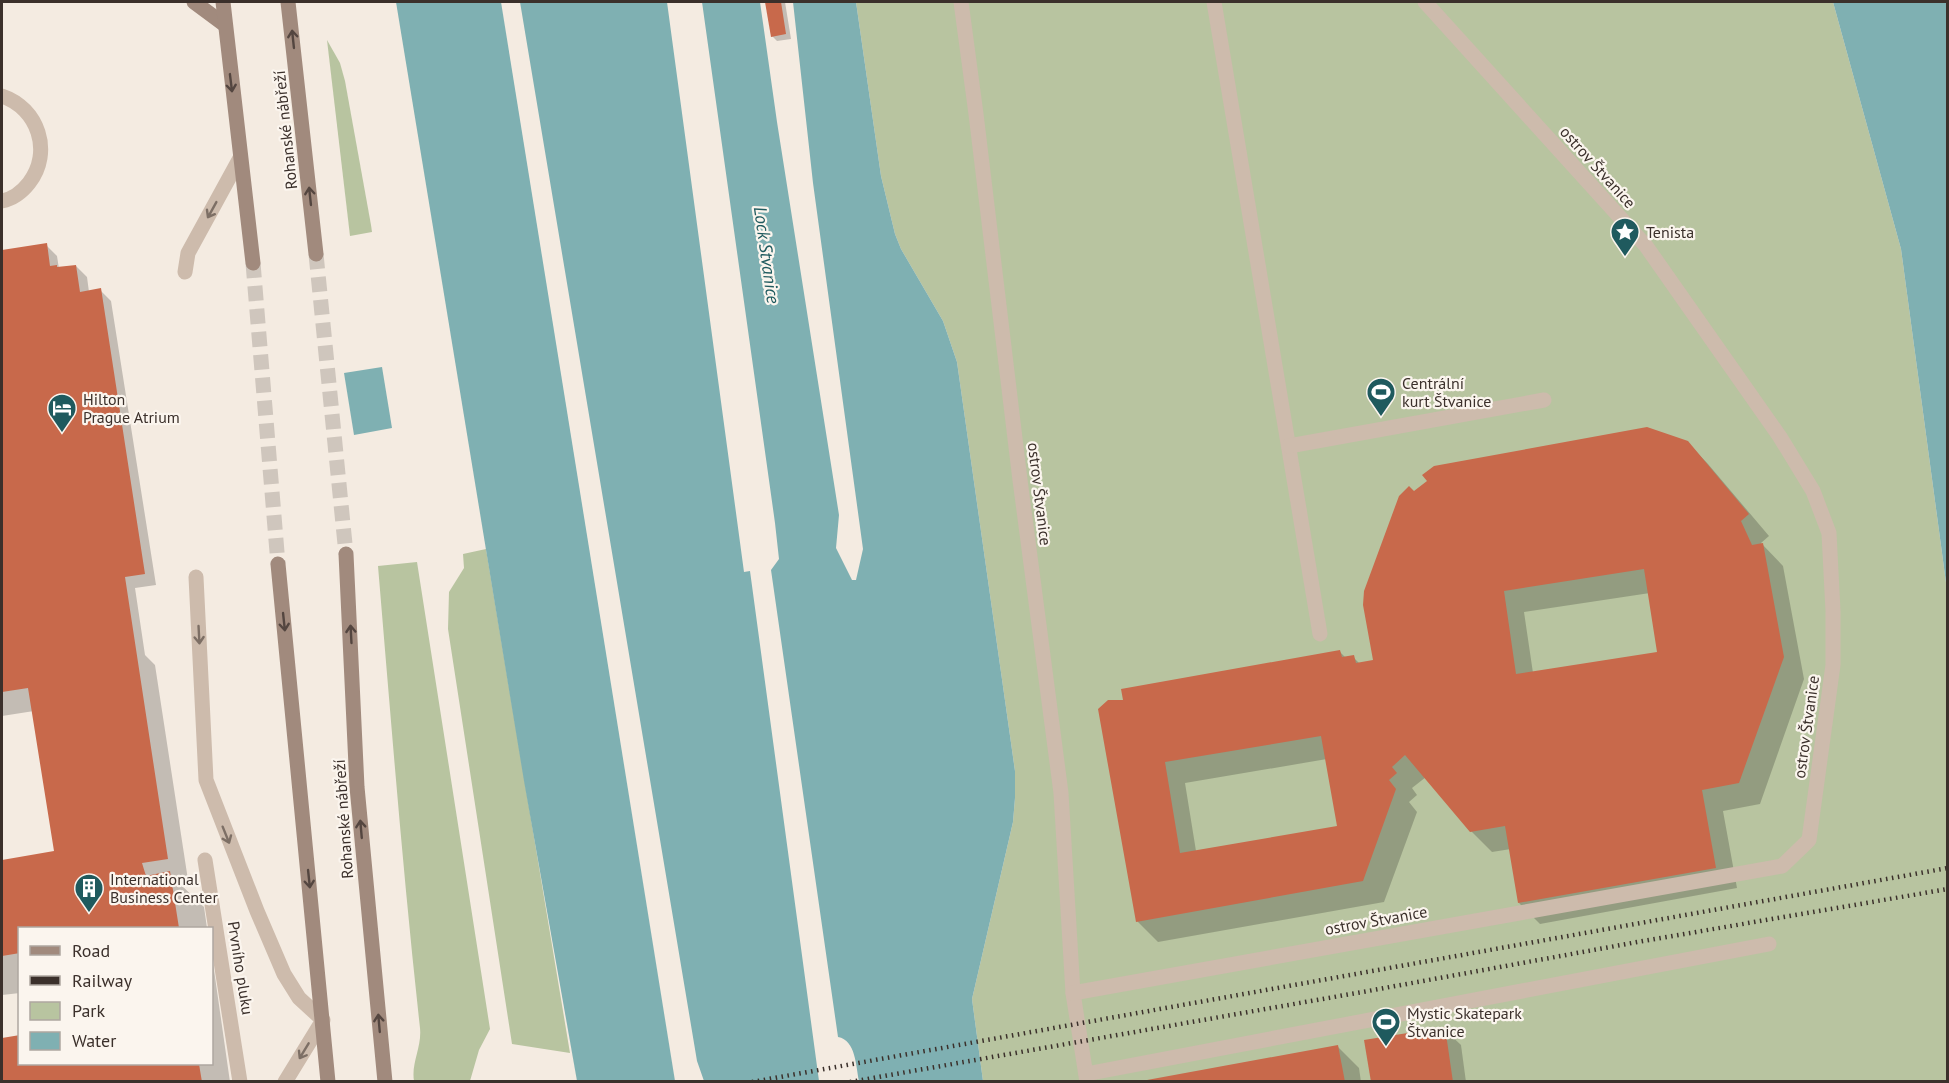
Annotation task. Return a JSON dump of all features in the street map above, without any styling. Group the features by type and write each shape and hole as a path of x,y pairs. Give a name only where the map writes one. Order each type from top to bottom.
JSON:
{"main road":[{"path":"194,2 225,25"},
{"path":"223,2 253,263"},
{"name":"Rohanské nábřeží","path":"288,2 316,254"},
{"name":"Rohanské nábřeží","path":"346,554 357,786 384,1082"},
{"path":"278,564 328,1082"}],"lane":[{"name":"ostrov Štvanice","path":"961,2 1061,793 1073,993 1087,1078"},
{"path":"1214,2 1320,634"},
{"name":"ostrov Štvanice","path":"1073,993 1782,866 1809,840 1833,666 1829,533 1813,491 1780,438 1646,246 1425,2"},
{"path":"2,96 12,99 32,118 41,137 41,158 34,177 23,190 2,201"},
{"path":"185,272 188,253 240,158"},
{"path":"1289,446 1544,400"},
{"path":"196,577 206,780 284,974 299,998 323,1020 285,1082"},
{"name":"Prvního pluku","path":"205,860 240,1082"},
{"path":"1087,1078 1769,944"}],"green space":[{"path":"856,2 1833,2 1901,249 1947,590 1947,1081 983,1081 972,999 1013,822 1015,771 957,362 943,321 901,249 895,234 881,176"},
{"path":"327,40 340,63 345,81 372,232 350,236"},
{"path":"486,549 570,1053 512,1044 448,629 449,592 464,568 463,554"},
{"path":"417,562 490,1029 479,1050 470,1081 414,1081 413,1074 420,1028 378,566"}],"water":[{"path":"396,2 501,2 675,1081 577,1081 524,781"},
{"path":"520,2 667,2 744,572 750,571 819,1081 704,1081 697,1061"},
{"name":"Lock Stvanice","path":"702,2 760,2 839,515 836,548 852,580 856,580 863,549 813,183 793,2 856,2 881,176 895,234 901,249 943,321 957,362 1015,771 1013,822 972,999 983,1081 859,1081 852,1049 844,1039 838,1037 771,570 779,559 775,523"},
{"path":"1833,2 1947,2 1947,590 1901,249"},
{"path":"382,367 392,428 354,435 344,373"}],"building":[{"path":"765,2 781,2 786,34 771,37"},
{"path":"47,243 50,266 76,265 80,292 101,288 145,574 125,577 168,859 142,863 146,876 170,871 179,927 18,927 18,953 2,956 2,860 54,851 28,688 2,692 2,250"},
{"path":"1647,427 1688,441 1749,514 1741,521 1752,545 1763,543 1784,657 1739,783 1702,790 1716,868 1518,903 1505,826 1470,832 1405,755 1392,767 1397,773 1389,780 1396,789 1363,881 1136,922 1098,709 1108,700 1123,700 1121,689 1340,650 1342,657 1354,655 1356,663 1373,660 1363,605 1364,591 1399,496 1409,486 1414,491 1427,481 1422,475 1434,466","holes":["1644,569 1657,652 1516,674 1504,591","1321,736 1337,826 1180,853 1165,762"]},
{"path":"1445,1027 1453,1082 1371,1082 1364,1040"},
{"path":"18,1035 18,1065 199,1065 202,1082 2,1082 2,1038"},
{"path":"1338,1045 1345,1082 1148,1082 1147,1080"}],"tunnel":[{"path":"316,254 346,554"},
{"path":"253,263 278,564"}],"railway":[{"path":"752,1082 1948,868"},
{"path":"850,1082 1948,889"}],"place":[{"name":"Tenista","path":"1625,258"},
{"name":"Centrální kurt Štvanice","path":"1381,418"},
{"name":"Hilton Prague Atrium","path":"62,434"},
{"name":"International Business Center","path":"89,914"},
{"name":"Mystic Skatepark Štvanice","path":"1386,1048"}]}
